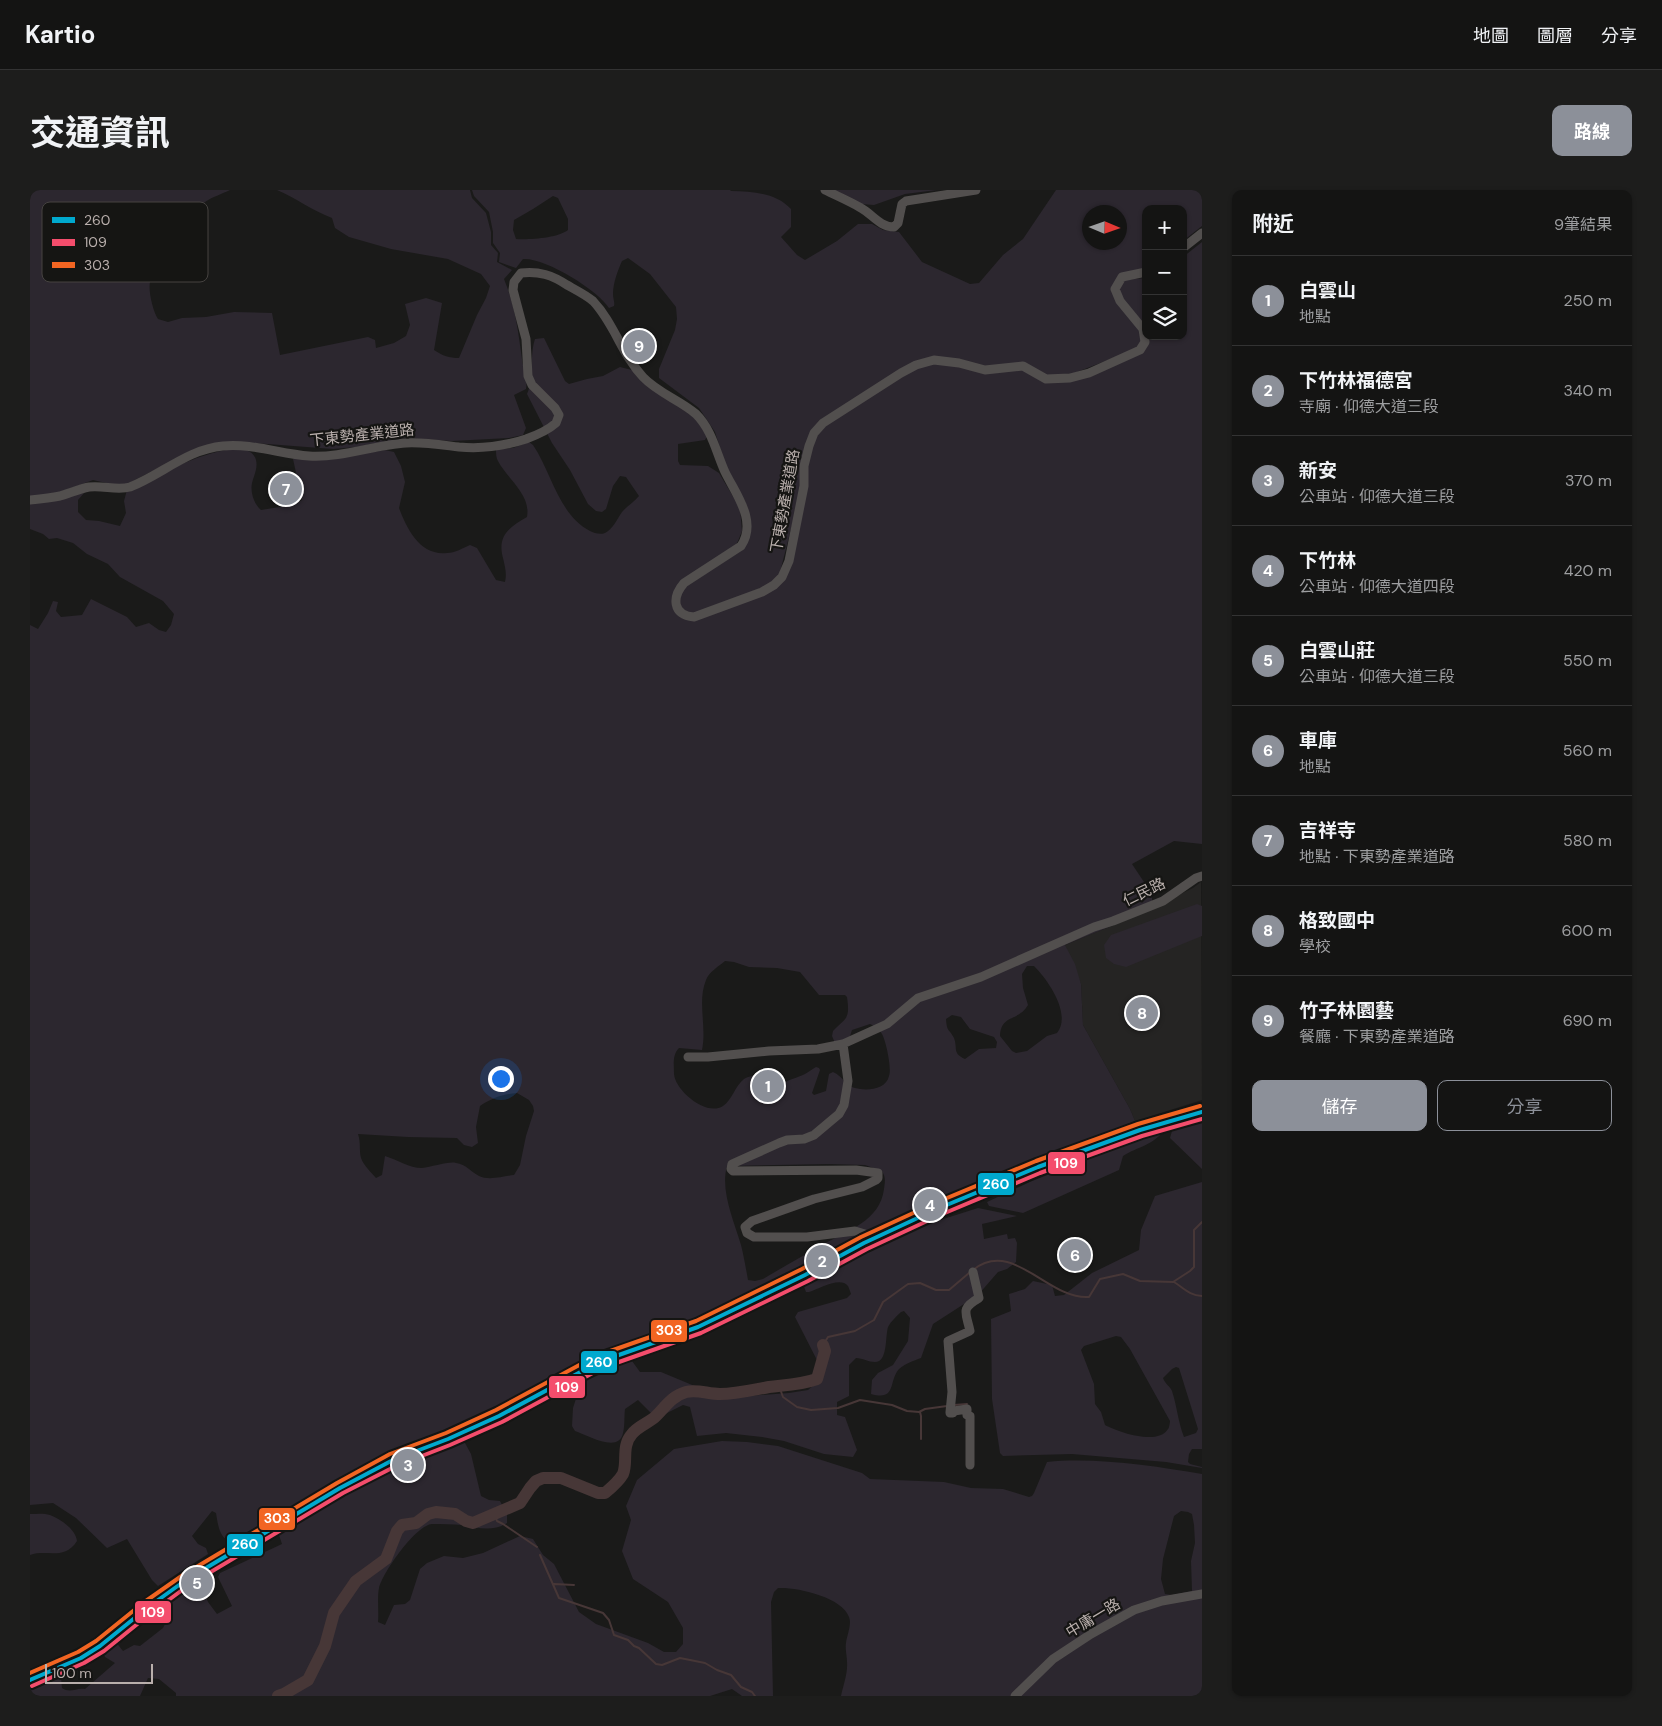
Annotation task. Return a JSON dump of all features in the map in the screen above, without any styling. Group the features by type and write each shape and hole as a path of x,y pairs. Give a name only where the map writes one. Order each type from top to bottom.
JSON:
{"main road":[{"path":"30,1680 82,1658 186,1580 340,1488 392,1460 448,1439 499,1416 599,1362 698,1327 806,1275 869,1241 937,1210 1038,1167 1140,1130 1202,1112"}],"street":[{"path":"825,190 863,209 875,220 890,227 898,223 902,204 906,201 976,190"},
{"path":"1187,245 1202,233"},
{"name":"下東勢產業道路","path":"30,500 60,496 91,487 128,488 188,457 216,447 232,445 311,456 349,453 404,443 481,447 510,444 540,434 552,427 559,419 559,415 555,408 532,385 528,376 526,339 513,290 514,282 521,273 539,272 548,275 592,300 604,315 631,363 644,379 695,413 704,423 725,472 743,507 746,530 741,546 684,584 678,592 676,602 679,611 684,615 694,617 762,592 774,585 782,577 789,561 793,542 804,486 804,466 809,446 814,433 824,423 901,373 916,365 934,360 959,363 985,370 1023,366 1046,379 1070,378 1089,373 1140,350 1145,342 1143,329 1120,302 1115,289 1122,277 1142,273"},
{"name":"仁民路","path":"688,1057 818,1049 843,1044 887,1024 918,998 981,977 1094,927 1113,922 1163,901 1196,878 1202,876"},
{"path":"843,1044 848,1081 847,1096 839,1114 814,1135 804,1139 787,1140 779,1143 732,1164 730,1169 856,1170 878,1173 878,1178 870,1184 814,1199 752,1221 745,1227 747,1233 754,1237 807,1237 855,1231 868,1234 869,1241"},
{"path":"970,1464 970,1416 967,1415 967,1409 954,1410 953,1414 950,1414 952,1392 948,1341 970,1331 966,1309 968,1304 979,1298 973,1272"},
{"name":"中庸一路","path":"1015,1696 1053,1659 1091,1634 1134,1610 1162,1601 1202,1594"}],"shaded area":[{"path":"30,190 230,190 206,202 42,202 42,282 150,282 151,301 154,311 158,319 168,322 182,318 206,317 234,312 272,313 280,355 368,337 375,340 376,348 394,343 406,336 410,325 405,304 426,298 442,303 434,350 452,358 459,358 490,286 481,274 448,259 391,249 349,237 335,228 332,218 277,190 470,190 472,198 486,213 491,232 491,245 498,253 497,262 512,270 504,279 516,318 526,381 526,389 514,395 526,428 523,435 509,438 452,441 405,438 333,449 241,442 176,459 127,484 115,485 93,480 58,493 30,498"},
{"path":"472,190 730,190 763,194 778,199 791,209 791,227 781,237 797,255 805,260 837,241 858,224 872,224 883,230 899,232 922,262 970,284 979,283 1003,255 1023,239 1056,190 1202,190 1202,226 1187,238 1187,205 1142,205 1142,270 1120,276 1112,288 1140,330 1142,342 1137,349 1069,375 1046,375 1022,363 985,367 934,357 812,431 802,486 779,576 771,584 692,615 681,610 679,594 686,586 745,547 750,518 745,501 727,470 715,432 699,408 659,378 659,369 675,330 677,319 676,307 650,274 628,258 622,261 619,268 613,290 614,306 609,308 594,292 570,276 544,263 523,259 516,268 499,262 500,253 493,243 489,212 474,196","holes":["553,196 558,198 568,219 568,230 551,237 516,239 513,230 514,220"]},
{"path":"834,190 937,190 905,194 874,205 861,204"},
{"path":"1202,242 1202,844 1174,841 1132,864 1152,894 1152,903 1131,918 1065,945 1075,964 1081,984 1083,1025 1135,1121 965,1190 733,1304 577,1365 443,1434 367,1466 231,1541 227,1540 222,1534 218,1526 216,1513 212,1511 192,1536 198,1544 206,1548 208,1554 158,1586 152,1580 127,1539 107,1548 76,1518 53,1503 30,1505 30,625 38,629 53,601 58,602 56,611 61,617 82,615 91,599 127,617 136,627 149,623 159,630 166,632 171,625 174,614 163,601 120,577 108,564 87,554 73,543 57,538 49,539 43,534 30,529 30,502 84,493 78,500 78,512 86,520 120,526 126,513 124,501 127,490 195,459 216,452 235,449 249,451 256,460 252,494 261,510 292,505 302,500 293,459 385,450 394,452 401,466 405,482 399,508 416,540 422,546 438,553 453,552 470,545 477,548 496,580 505,582 506,570 502,550 503,538 510,529 527,517 527,509 526,501 518,487 497,460 496,449 513,448 529,442 533,445 570,514 579,524 597,534 608,531 622,512 639,496 626,477 620,476 613,486 606,509 602,512 596,511 588,504 570,470 552,443 527,394 531,381 532,353 535,339 544,338 565,381 569,384 603,376 620,367 632,370 693,415 707,436 705,440 678,444 678,461 680,465 708,466 719,473 740,508 742,531 734,548 674,596 687,619 784,578 806,467 816,435 826,425 916,368 935,363 1022,369 1070,380 1140,354 1145,340 1187,340 1187,254","holes":["725,961 749,967 777,968 800,972 819,995 845,995 847,997 848,1014 833,1031 832,1036 835,1043 849,1039 852,1030 870,1024 875,1027 882,1034 887,1049 890,1067 887,1081 880,1087 859,1089 852,1087 833,1072 829,1074 826,1091 814,1095 812,1093 820,1070 816,1067 805,1074 787,1081 782,1086 775,1083 775,1077 747,1077 738,1085 729,1100 723,1106 716,1108 708,1108 692,1100 685,1094 676,1080 674,1057 679,1048 702,1050 703,988 709,974","1027,966 1034,966 1051,988 1060,1007 1061,1025 1057,1033 1047,1036 1027,1051 1016,1053 1012,1051 1000,1036 1003,1024 1020,1014 1028,1005 1023,988 1022,974","952,1015 961,1017 970,1029 994,1037 997,1042 996,1048 979,1049 965,1059 958,1055 954,1038 948,1029 946,1019","517,1093 529,1100 534,1111 520,1165 514,1175 487,1178 479,1176 466,1166 453,1163 417,1168 385,1156 382,1175 376,1178 362,1161 358,1134 457,1138 464,1145 472,1147 478,1143 476,1127 480,1106 507,1094","865,1165 882,1171 885,1182 881,1200 870,1217 763,1279 755,1281 748,1280 741,1245 727,1196 725,1186 727,1166"]},
{"path":"1142,278 1142,329 1117,290 1123,280"},
{"path":"1201,882 1202,1100 1135,1121 1083,1025 1081,984 1065,945 1131,918 1193,888"},
{"path":"1197,904 1202,906 1202,936 1126,967 1114,964 1106,958 1104,945 1111,935"},
{"path":"1202,1116 1202,1169 1170,1138 1174,1124"},
{"path":"1161,1131 1163,1132 1153,1141 1123,1156 1119,1170 1023,1213 989,1206 987,1202 1032,1181"},
{"path":"1202,1182 1202,1449 1192,1449 1188,1462 1202,1468 1166,1462 1072,1454 1003,1456 1000,1453 992,1399 991,1319 1011,1311 1009,1294 1025,1289 1033,1281 1052,1285 1055,1296 1064,1295 1092,1273 1139,1250 1141,1230 1155,1196","holes":["1116,1336 1121,1337 1130,1349 1170,1421 1168,1429 1163,1434 1156,1437 1138,1436 1105,1425 1101,1412 1095,1404 1094,1384 1081,1350 1084,1346","1176,1367 1179,1368 1198,1429 1196,1433 1184,1437 1172,1391 1163,1378"]},
{"path":"978,1208 1017,1216 982,1224 984,1239 1007,1234 1008,1239 1015,1238 1017,1243 1016,1262 1007,1269 998,1272 978,1295 933,1324 921,1358 899,1369 891,1389 885,1395 871,1394 872,1380 878,1373 893,1365 908,1341 910,1318 904,1311 895,1317 888,1327 884,1354 879,1361 872,1362 856,1358 849,1365 849,1396 837,1402 837,1415 845,1417 857,1450 853,1457 824,1454 784,1441 762,1437 726,1433 697,1436 690,1407 683,1405 659,1417 654,1416 638,1400 625,1409 623,1433 616,1442 609,1443 594,1439 575,1431 572,1426 573,1408 581,1383 632,1361 640,1372 661,1372 697,1387 746,1396 808,1390 822,1378 820,1366 795,1317 798,1312 847,1298 851,1294 848,1286 840,1282 809,1292 806,1292 803,1284 837,1263 912,1229"},
{"path":"457,1441 465,1443 471,1454 481,1496 489,1500 500,1501 507,1515 507,1523 496,1528 432,1524 425,1526 401,1550 382,1581 378,1592 378,1622 385,1625 394,1605 405,1604 410,1600 420,1569 427,1563 444,1556 463,1558 483,1553 520,1536 533,1539 543,1555 554,1564 579,1612 596,1624 648,1643 664,1652 676,1652 683,1644 683,1628 668,1602 633,1579 622,1551 631,1520 626,1506 637,1480 674,1449 722,1441 778,1446 862,1473 870,1479 944,1482 971,1488 1003,1489 1029,1497 1034,1493 1047,1462 1104,1461 1202,1474 1202,1696 841,1696 847,1671 846,1645 850,1626 850,1620 845,1610 828,1599 807,1591 778,1588 774,1592 771,1602 773,1696 742,1696 732,1689 710,1696 176,1696 176,1693 159,1679 148,1678 140,1696 30,1696 30,1684 59,1672 62,1688 65,1690 85,1689 115,1663 105,1657 102,1649 115,1641 123,1651 134,1645 140,1646 163,1628 173,1609 168,1602 171,1596 204,1592 208,1602 217,1614 232,1606 218,1577 220,1573 282,1544 278,1532 321,1506 387,1470","holes":["1181,1511 1192,1514 1195,1543 1191,1561 1192,1591 1172,1595 1165,1594 1161,1579 1163,1559 1174,1516"]},
{"path":"30,1514 48,1514 59,1519 71,1529 77,1541 67,1551 61,1553 36,1553 30,1555"}],"waterway":[{"path":"973,1270 988,1262 1002,1261 1016,1265 1059,1290 1089,1297 1100,1279 1123,1274 1140,1281 1173,1282 1194,1267 1194,1230 1202,1222"},
{"path":"823,1345 828,1337 855,1331 874,1320 883,1302 908,1284 920,1283 936,1290 949,1290 969,1273"},
{"path":"1174,1282 1190,1293 1202,1296"},
{"path":"278,1696 308,1680 325,1646 334,1613 356,1581 386,1559 397,1531 402,1525 416,1523 428,1514 436,1512 455,1514 473,1523 520,1503 536,1481 543,1478 561,1478 598,1493 605,1493 623,1474 627,1444 632,1434 677,1396 690,1391 716,1394 732,1393 799,1384 817,1379 825,1351 823,1345"},
{"path":"779,1386 783,1397 797,1407 811,1410 838,1408 860,1400 919,1412 925,1409 947,1406"},
{"path":"954,1405 967,1404"},
{"path":"920,1412 921,1439"},
{"path":"494,1513 497,1521 537,1547"},
{"path":"540,1555 559,1598 603,1613 609,1620 614,1635 628,1640 656,1664 662,1665 680,1658 705,1663 731,1675 741,1687 752,1692 755,1696"},
{"path":"554,1584 574,1585"}],"transit line":[{"name":"303","path":"30,1673 78,1652 96,1641 143,1603 183,1575 337,1483 390,1454 446,1433 496,1410 596,1356 696,1321 802,1269 861,1237 935,1203 1036,1161 1138,1124 1200,1106"},
{"name":"260","path":"30,1680 81,1658 100,1646 147,1608 186,1580 340,1488 393,1460 448,1439 499,1416 599,1362 698,1327 805,1275 864,1243 937,1209 1038,1167 1140,1130 1202,1112"},
{"name":"109","path":"32,1686 84,1663 104,1651 189,1585 343,1493 396,1466 502,1422 602,1368 701,1333 808,1281 867,1249 940,1215 1040,1173 1142,1136 1202,1119"}],"place":[{"name":"竹子林園藝","path":"639,346"},
{"name":"吉祥寺","path":"286,489"},
{"name":"格致國中","path":"1142,1013"},
{"name":"白雲山","path":"768,1086"},
{"name":"下竹林","path":"930,1205"},
{"name":"車庫","path":"1075,1255"},
{"name":"下竹林福德宮","path":"822,1261"},
{"name":"新安","path":"408,1465"},
{"name":"白雲山莊","path":"197,1583"}]}
